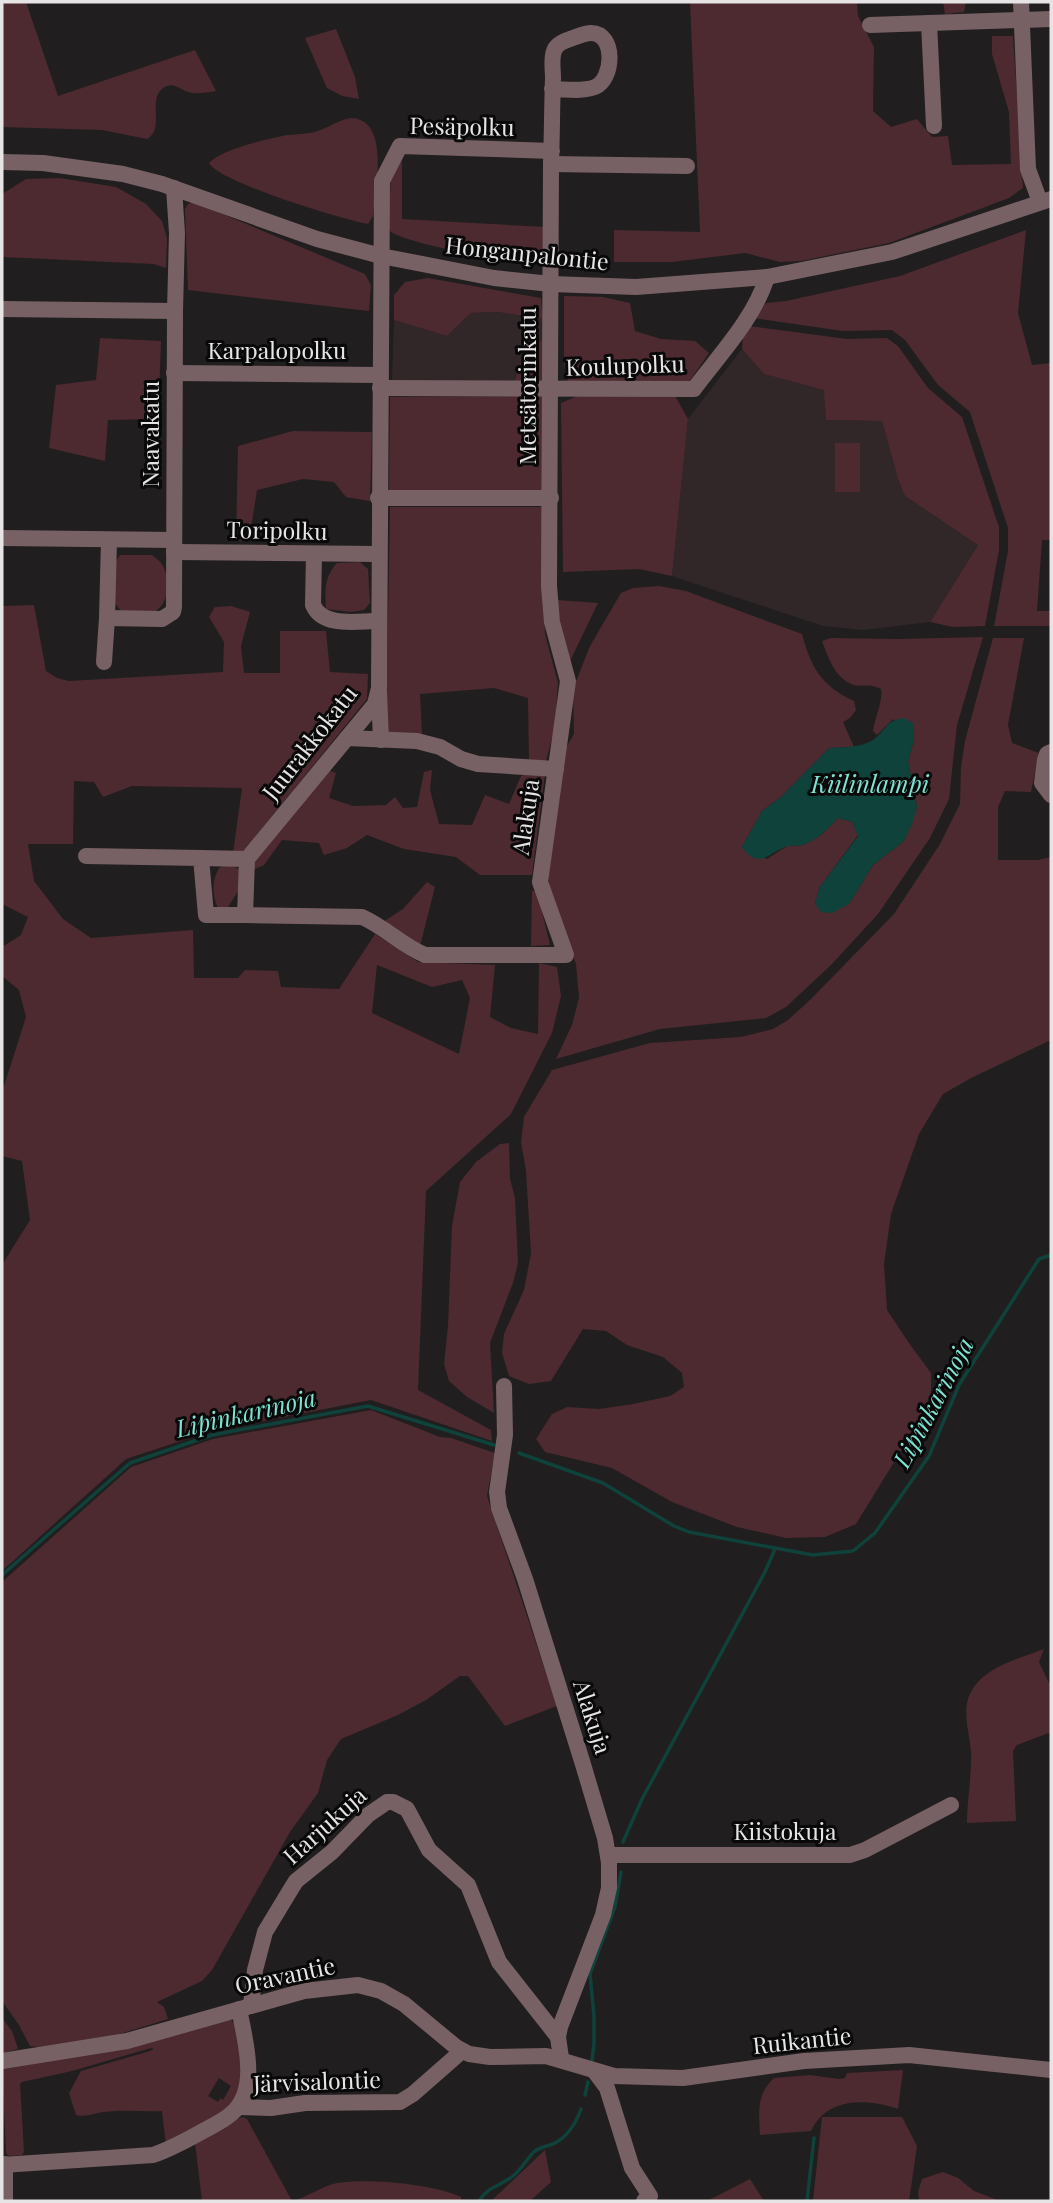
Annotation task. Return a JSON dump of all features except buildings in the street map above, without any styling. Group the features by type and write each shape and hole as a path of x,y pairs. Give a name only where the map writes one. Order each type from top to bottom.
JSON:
{"street":[{"path":"1021,2 1028,169 1046,200"},
{"path":"870,25 1051,19"},
{"path":"929,23 934,126"},
{"name":"Metsätorinkatu","path":"552,89 549,586 552,622 568,681"},
{"name":"Pesäpolku","path":"381,256 382,181 400,146 552,157"},
{"path":"552,157 687,166"},
{"name":"Honganpalontie","path":"2,162 89,168 123,174 174,188 317,239 381,256 494,278 551,284 636,287 767,277 892,252 1046,200"},
{"name":"Naavakatu","path":"107,618 162,619 173,612 174,607 174,311 177,233 174,188"},
{"name":"Juurakkokatu","path":"247,859 375,704 379,688 381,256"},
{"name":"Koulupolku","path":"550,391 694,389 762,295 767,277"},
{"path":"2,309 174,311"},
{"name":"Karpalopolku","path":"174,373 550,391"},
{"path":"378,498 551,498"},
{"name":"Toripolku","path":"2,538 109,540 314,554 378,554"},
{"path":"104,662 109,540"},
{"path":"314,554 313,606 316,613 329,620 378,621"},
{"name":"Alakuja","path":"245,915 362,917 413,950 425,954 566,955 540,882 568,681"},
{"path":"379,688 381,740"},
{"path":"347,738 417,741 440,747 461,759 478,764 556,769"},
{"path":"1051,752 1045,760 1042,783 1051,795"},
{"path":"86,856 201,858 247,859 245,915 206,915 201,858"},
{"name":"Alakuja","path":"504,1386 505,1435 497,1492 499,1508 525,1579 608,1854 609,1888 603,1915 558,2037 561,2058"},
{"name":"Harjukuja","path":"245,2007 265,1932 296,1881 332,1852 369,1815 387,1802 393,1802 407,1809 429,1850 468,1885 499,1962 558,2037"},
{"name":"Kiistokuja","path":"608,1854 850,1854 865,1850 951,1805"},
{"name":"Oravantie","path":"2,2061 127,2041 245,2007 328,1987 358,1985 369,1987 404,2004 462,2051"},
{"name":"Järvisalontie","path":"3,2164 153,2155 223,2120 238,2107 245,2089 248,2070 245,2007"},
{"path":"462,2051 481,2057 533,2054 561,2058"},
{"name":"Järvisalontie","path":"238,2107 271,2108 343,2101 400,2102 462,2051"},
{"name":"Ruikantie","path":"561,2058 614,2076 683,2078 804,2061 909,2055 1051,2070"},
{"path":"596,2072 607,2088 632,2168 647,2199"},
{"path":"3,2164 5,2201"}],"shaded area":[{"path":"2,2 26,2 58,96 195,50 216,91 191,93 170,85 160,90 155,127 153,134 147,139 102,130 2,127"},
{"path":"690,2 857,2 858,16 874,47 873,111 891,127 917,119 932,137 948,136 952,165 1011,164 1009,112 992,54 992,36 1013,36 1023,188 1009,198 889,243 801,261 780,262 745,253 672,262 614,262 614,230 700,232"},
{"path":"943,2 966,2 964,12 945,14"},
{"path":"336,29 355,77 359,99 342,96 327,88 305,38"},
{"path":"351,118 364,122 372,130 376,143 376,191 373,216 368,224 257,190 218,171 209,163 224,153 245,145 287,135 315,132"},
{"path":"396,162 402,162 402,219 546,227 544,257 531,259 467,253 421,243 391,232 388,228 391,177"},
{"path":"60,178 116,187 146,204 162,221 167,238 166,268 154,264 2,257 2,194 26,179"},
{"path":"194,202 365,274 371,285 369,311 188,290 185,209 188,204"},
{"path":"1026,230 1018,313 1032,365 1051,363 1051,540 1042,540 1037,611 1051,611 1051,626 994,626 1008,551 1008,528 970,412 938,385 905,340 892,330 843,331 753,318 766,303 900,276"},
{"path":"428,278 541,298 543,319 498,312 471,313 447,336 394,320 394,295 405,282"},
{"path":"564,296 603,297 630,303 635,331 661,339 695,341 709,353 689,382 568,382 564,364"},
{"path":"498,312 543,319 544,339 517,368 514,382 392,384 394,320 447,336 471,313"},
{"path":"748,326 847,339 887,338 898,346 928,388 962,417 999,527 999,550 985,626 953,627 930,622 978,545 905,496 882,421 826,420 824,390 764,374 742,349 743,336"},
{"path":"100,338 161,341 158,419 108,420 105,461 49,448 56,385 96,380"},
{"path":"544,339 545,385 514,382 523,354"},
{"path":"742,349 764,374 825,390 826,420 882,421 905,496 978,545 930,622 863,630 823,626 672,576 688,419"},
{"path":"580,395 675,396 688,419 672,576 639,569 563,572 561,403"},
{"path":"543,396 542,491 389,490 390,397"},
{"path":"293,431 372,432 370,501 346,497 334,482 303,479 257,490 249,541 236,541 238,446"},
{"path":"835,443 860,443 860,492 835,492"},
{"path":"390,507 542,507 545,634 558,683 555,726 545,765 529,762 528,698 494,688 420,694 422,734 386,733"},
{"path":"120,555 152,555 162,565 166,572 167,594 156,610 150,613 122,612 114,602 113,565"},
{"path":"360,562 368,569 370,603 364,610 351,612 326,609 326,584 333,568 337,563"},
{"path":"659,586 686,591 802,634 809,657 819,675 834,689 854,701 856,710 843,722 854,747 829,748 781,797 762,811 742,847 767,859 787,846 803,845 821,835 838,818 852,822 858,835 820,887 815,903 849,904 873,865 904,841 917,807 908,761 914,740 893,719 877,735 873,731 881,689 854,685 842,678 833,667 822,641 831,638 983,637 957,725 949,799 930,838 878,914 831,965 786,1007 766,1018 660,1029 556,1059 572,1025 579,998 576,964 551,899 546,858 562,755 574,734 573,689 590,646 621,593 633,588"},
{"path":"557,600 598,603 570,661 561,633"},
{"path":"34,605 46,671 69,681 223,672 224,642 209,617 215,607 231,606 250,612 241,646 244,673 280,673 280,631 326,631 330,672 368,674 367,699 242,853 233,853 242,788 132,786 103,797 94,782 74,781 73,844 28,844 34,881 63,919 91,938 193,930 194,978 238,978 245,970 278,971 281,987 339,989 375,934 418,962 495,965 490,1017 511,1028 538,1034 539,963 557,967 561,996 552,1033 511,1114 426,1191 418,1390 491,1430 492,1441 371,1400 211,1431 126,1459 2,1571 2,1265 30,1220 22,1161 2,1156 2,1087 26,1017 19,990 2,976 2,947 21,935 28,917 2,904 2,606","holes":["377,965 432,987 462,980 470,998 459,1054 372,1013"]},
{"path":"993,638 1024,638 1008,725 1012,743 1039,753 1031,792 1005,791 998,807 998,860 1038,860 1051,857 1051,1040 943,1094 919,1134 891,1214 884,1264 887,1310 931,1373 931,1402 856,1524 825,1537 786,1538 737,1527 672,1502 612,1468 545,1452 536,1439 552,1414 567,1407 599,1409 633,1404 670,1396 684,1387 682,1373 663,1357 627,1345 606,1331 583,1329 551,1381 529,1384 509,1376 502,1353 504,1334 524,1290 531,1253 526,1171 521,1142 524,1117 552,1070 650,1043 741,1037 773,1029 788,1020 811,999 894,914 940,844 960,804 965,741"},
{"path":"324,769 336,773 329,798 353,806 386,805 395,797 403,808 417,807 424,772 432,770 430,790 439,824 472,825 485,795 509,804 521,776 529,773 545,774 532,875 480,875 456,857 404,849 367,835 347,848 324,855 319,843 282,840 264,865 253,870 255,861"},
{"path":"231,865 239,869 240,888 228,907 219,910 214,894 215,877 220,867"},
{"path":"427,882 435,887 420,946 383,922 403,909"},
{"path":"532,891 537,891 550,945 531,946"},
{"path":"509,1143 518,1263 490,1343 494,1413 467,1397 449,1381 444,1364 452,1226 460,1182 476,1162 500,1144"},
{"path":"371,1410 440,1437 451,1438 495,1453 487,1496 557,1706 505,1726 468,1676 460,1676 426,1700 398,1715 341,1739 327,1760 318,1793 290,1832 212,1970 202,1981 157,2002 164,2007 168,2019 110,2037 30,2046 2,2001 2,1582 131,1467 213,1439"},
{"path":"1044,1649 1039,1662 1051,1687 1051,1732 1017,1745 1013,1751 1016,1821 967,1823 971,1761 966,1709 971,1691 998,1667"},
{"path":"2,2018 12,2031 18,2049 2,2053"},
{"path":"231,2020 237,2026 242,2077 233,2106 166,2145 162,2111 114,2111 79,2116 76,2115 69,2093 81,2071 154,2049 22,2082 24,2152 22,2155 9,2156 6,2153 2,2067","holes":["219,2078 231,2086 223,2100 221,2098 218,2102 208,2096"]},
{"path":"903,2070 898,2109 873,2103 848,2103 827,2112 811,2131 760,2135 761,2097 774,2078 810,2075 839,2079 845,2078 847,2073"},
{"path":"243,2117 247,2119 292,2201 202,2201 195,2143"},
{"path":"822,2117 902,2117 917,2146 909,2201 813,2201"},
{"path":"545,2150 551,2182 530,2201 491,2201"},
{"path":"943,2172 958,2178 974,2191 1000,2201 919,2201 918,2192 922,2179"},
{"path":"750,2179 764,2201 707,2201"},
{"path":"365,2181 418,2186 461,2197 461,2201 292,2201 331,2184"}],"water":[{"name":"Kiilinlampi","path":"904,718 914,724 914,740 908,761 917,807 912,824 904,841 873,865 849,904 832,913 821,912 815,903 820,887 858,836 852,822 838,818 813,840 802,845 785,847 763,858 753,858 742,847 762,811 781,797 829,748 868,743 889,723"}],"waterway":[{"name":"Lipinkarinoja","path":"519,1453 603,1483 674,1526 689,1532 813,1555 853,1551 875,1533 929,1456 959,1385 1039,1259 1051,1255"},
{"name":"Lipinkarinoja","path":"2,1575 130,1463 212,1435 368,1406 494,1445"},
{"path":"623,1842 642,1799 775,1549"},
{"path":"592,2060 594,2016 590,1974 615,1907 621,1872"},
{"path":"585,2095 588,2082"},
{"path":"479,2201 486,2192 516,2173 535,2151 564,2137 581,2109"},
{"path":"807,2201 814,2138"}]}
